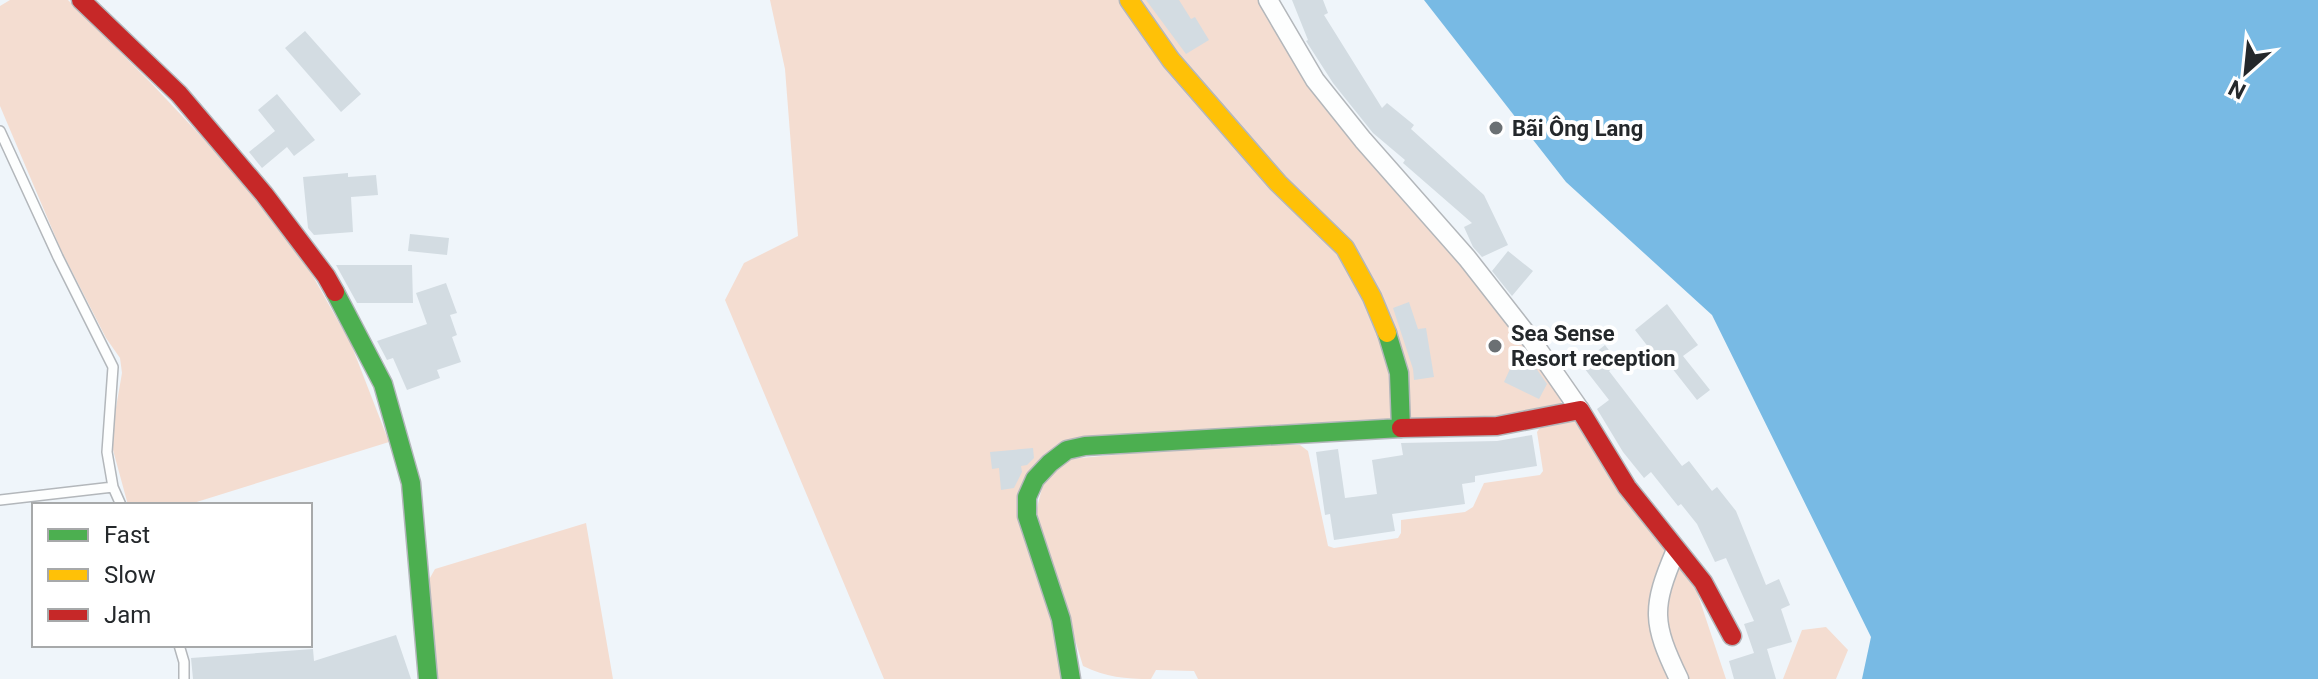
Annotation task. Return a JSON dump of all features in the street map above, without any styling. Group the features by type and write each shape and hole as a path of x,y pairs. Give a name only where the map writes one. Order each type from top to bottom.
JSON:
{"street":[{"path":"81,0 179,94 264,194 326,276 383,384 411,483 428,679"},
{"path":"1129,0 1171,60 1278,183 1345,248 1372,297 1387,333 1399,373 1401,428"},
{"path":"1268,0 1315,80 1363,140 1467,258 1532,341 1580,410 1627,487 1703,582 1732,636"},
{"path":"1071,679 1061,619 1027,516 1027,497 1035,479 1067,450 1194,438 1497,426 1580,410"},
{"path":"1676,550 1659,591 1657,605 1662,642 1679,679"}],"lane":[{"path":"0,131 113,367 107,452 113,487 120,503"},
{"path":"0,500 113,487"},
{"path":"180,647 184,679"}],"shaded area":[{"path":"10,0 68,0 230,167 301,255 351,344 389,442 193,503 127,503 113,450 113,425 122,373 120,358 106,338 61,250 0,106 0,6"},
{"path":"770,0 1261,0 1462,259 1563,398 1558,410 1522,418 1084,437 1030,477 1061,679 884,679 725,300 744,263 798,236 785,69"},
{"path":"1572,418 1697,592 1726,679 1198,679 1194,671 1156,670 1151,679 1142,679 1108,675 1083,666 1036,512 1044,480 1069,459 1235,444 1300,445 1308,451 1328,546 1334,548 1398,538 1401,520 1465,512 1473,507 1484,483 1540,475 1543,471 1537,432 1542,425"},
{"path":"586,523 613,679 438,679 426,585 435,569"},
{"path":"1826,627 1848,650 1836,679 1783,679 1802,630"}],"water":[{"path":"1424,0 2318,0 2318,679 1862,679 1871,637 1712,315 1566,182"}],"building":[{"path":"1146,0 1179,0 1191,19 1195,17 1209,40 1186,54"},
{"path":"1292,0 1323,0 1328,13 1324,15 1382,108 1387,103 1414,125 1411,129 1484,195 1508,245 1482,257 1473,247 1464,227 1472,223 1373,133 1333,83 1306,41"},
{"path":"305,31 361,94 341,112 285,48"},
{"path":"277,94 315,140 294,156 287,147 262,168 249,152 275,131 258,110"},
{"path":"348,173 348,177 376,175 378,195 351,197 353,232 314,235 308,228 303,177"},
{"path":"410,234 449,238 447,255 408,251"},
{"path":"1508,251 1533,271 1512,296 1492,271"},
{"path":"336,265 412,265 413,303 357,303"},
{"path":"446,283 457,313 450,315 457,335 452,337 461,362 437,370 440,378 407,390 393,358 387,360 377,341 427,324 416,293"},
{"path":"1409,302 1418,329 1426,328 1434,377 1414,380 1393,308"},
{"path":"1667,304 1698,345 1683,356 1710,390 1697,400 1664,358 1660,362 1635,330"},
{"path":"1605,345 1619,363 1609,371 1682,466 1689,461 1712,491 1717,487 1736,511 1766,585 1779,579 1790,605 1781,609 1792,642 1767,649 1776,679 1734,679 1729,661 1754,653 1744,624 1754,621 1726,558 1715,562 1697,524 1651,472 1644,478 1623,452 1597,409 1609,400 1581,364"},
{"path":"1515,358 1536,368 1547,384 1539,399 1504,382"},
{"path":"1532,435 1537,466 1475,476 1475,482 1462,484 1465,504 1392,514 1395,531 1334,540 1330,514 1325,515 1316,452 1338,449 1345,498 1377,494 1372,460 1403,455 1401,443 1497,441"},
{"path":"1033,448 1034,458 1021,466 1022,472 1014,488 1001,490 999,468 992,469 990,452"},
{"path":"396,635 411,679 193,679 191,658 313,649 314,661"}],"traffic: fast":[{"path":"335,292 383,384 411,483 428,679"},
{"path":"1071,679 1061,619 1027,516 1027,497 1035,479 1067,450 1085,446 1401,428 1399,373 1387,333"}],"traffic: slow":[{"path":"1129,0 1171,60 1278,183 1345,248 1372,297 1387,333"}],"traffic: jam":[{"path":"81,0 179,94 264,194 335,292"},
{"path":"1401,428 1497,426 1580,410 1627,487 1703,582 1732,636"}],"place":[{"name":"Bãi Ông Lang","path":"1496,128"},
{"name":"Sea Sense Resort reception","path":"1495,346"}]}
